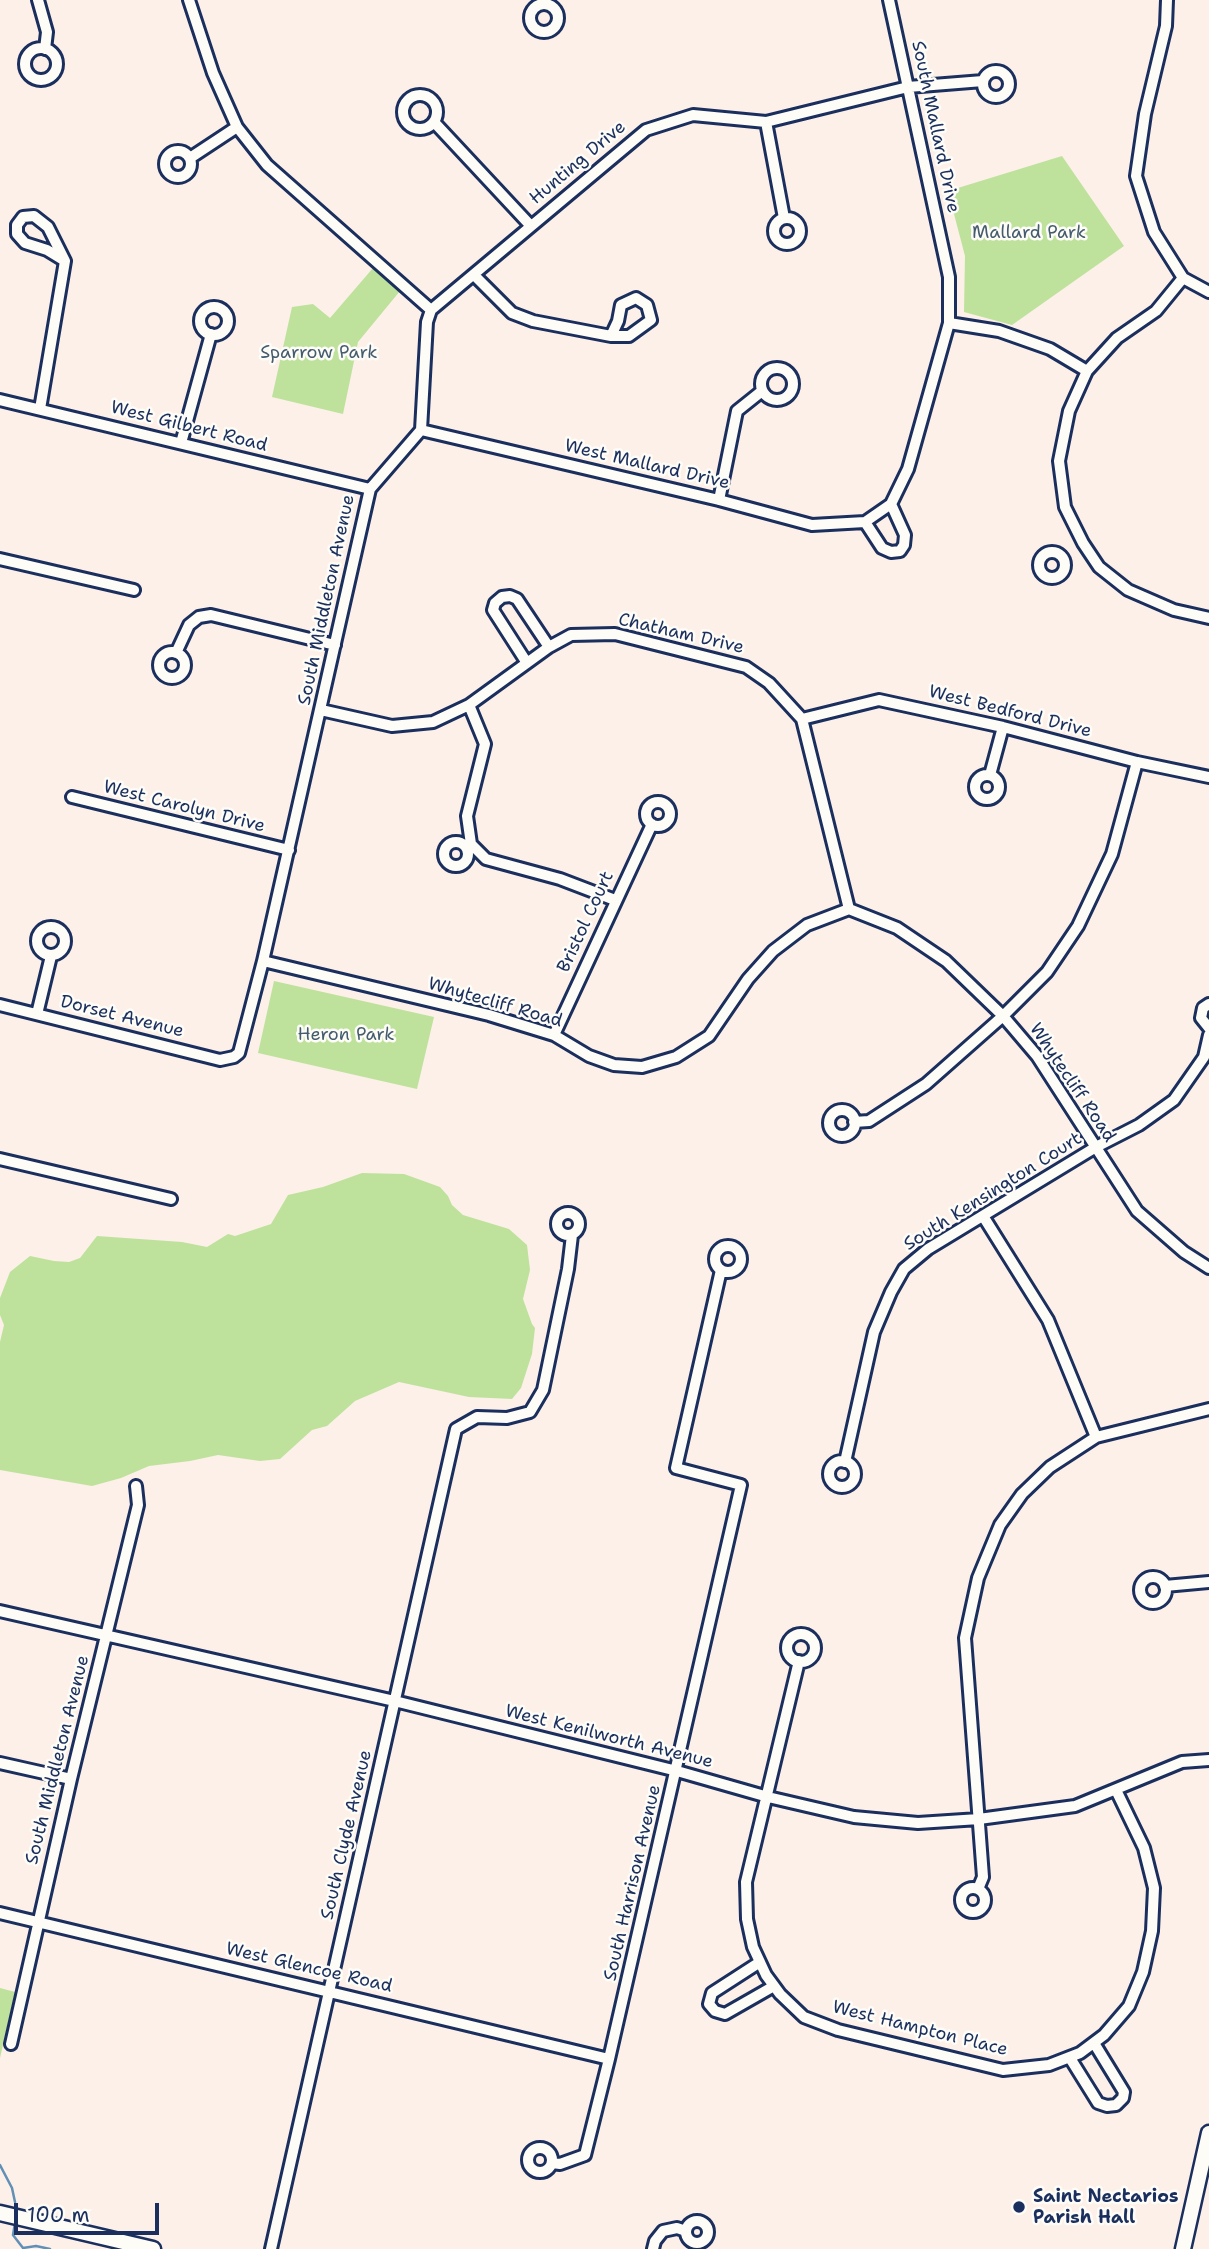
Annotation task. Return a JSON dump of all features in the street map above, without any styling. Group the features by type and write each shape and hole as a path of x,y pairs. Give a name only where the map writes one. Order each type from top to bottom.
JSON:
{"main road":[{"path":"1183,2249 1207,2153 1209,2133"},
{"path":"0,2213 153,2249"}],"street":[{"path":"38,0 47,32 45,48"},
{"path":"190,0 213,73 237,127 267,165 431,310 427,322 421,429"},
{"name":"South Mallard Drive","path":"889,0 949,277 949,323 908,469 891,504"},
{"path":"1167,0 1166,26 1145,114 1136,176 1154,232 1183,278 1209,292"},
{"name":"Hunting Drive","path":"431,310 646,130 693,115 766,122 908,87 983,81"},
{"path":"433,122 530,225"},
{"path":"766,122 784,218"},
{"path":"190,158 237,127"},
{"path":"40,409 65,261 48,227 34,216 23,217 17,225 17,234 25,243 47,250 65,261"},
{"path":"474,275 512,313 533,321 611,336"},
{"path":"1183,278 1156,311 1117,338 1087,371 1069,411 1059,461 1065,507 1099,567 1128,590 1174,610 1209,618"},
{"path":"949,323 999,331 1050,349 1087,371"},
{"path":"181,443 211,334"},
{"path":"719,500 737,411 762,391"},
{"name":"West Gilbert Road","path":"0,400 370,489"},
{"name":"South Middleton Avenue","path":"234,1057 242,1047 263,961 370,489 421,429"},
{"name":"West Mallard Drive","path":"421,429 719,500 812,525 865,522"},
{"path":"891,504 905,535 900,551 891,552 882,548 865,522 891,504"},
{"path":"1064,558 1083,543"},
{"path":"0,559 134,590"},
{"path":"527,663 493,610 495,603 502,597 517,599 549,647"},
{"path":"176,653 189,625 200,617 211,615 335,645"},
{"name":"Chatham Drive","path":"321,710 391,726 433,722 469,705 549,647 571,635 615,634 746,667 769,683 802,719 849,909"},
{"name":"West Bedford Drive","path":"802,719 879,700 1209,777"},
{"path":"469,705 485,744 467,816 468,845 486,859 560,879 615,900"},
{"path":"990,775 1003,727"},
{"path":"854,1122 869,1121 926,1084 1003,1016 1047,972 1078,926 1112,854 1137,762"},
{"name":"West Carolyn Drive","path":"72,797 289,850"},
{"name":"Bristol Court","path":"554,1035 652,824"},
{"name":"Whytecliff Road","path":"263,961 489,1016 554,1035 589,1056 614,1065 642,1066 676,1057 709,1036 748,979 773,951 807,925 849,909 897,928 946,961 1003,1016 1037,1056 1137,1211 1184,1252 1209,1268"},
{"path":"37,1014 51,956"},
{"path":"1209,1003 1203,1008 1200,1018 1209,1028"},
{"name":"Dorset Avenue","path":"0,1005 220,1060 234,1057"},
{"name":"South Kensington Court","path":"845,1462 874,1332 904,1269 928,1249 1096,1147 1139,1125 1174,1100 1204,1057 1209,1035"},
{"path":"0,1158 171,1199"},
{"path":"983,1216 1048,1320 1096,1437"},
{"name":"South Clyde Avenue","path":"271,2249 456,1429 477,1417 507,1418 530,1412 543,1390 568,1269 572,1235"},
{"name":"South Harrison Avenue","path":"552,2163 560,2164 584,2155 610,2059 741,1485 676,1468 721,1270"},
{"path":"978,1889 983,1877 965,1638 978,1578 1000,1525 1022,1494 1050,1467 1096,1437 1209,1409"},
{"name":"South Middleton Avenue","path":"11,2044 37,1922 138,1505 136,1486"},
{"path":"1165,1586 1209,1582"},
{"name":"West Kenilworth Avenue","path":"0,1611 395,1701 854,1817 918,1823 979,1819 1076,1806 1182,1762 1209,1760"},
{"name":"West Hampton Place","path":"799,1661 746,1882 747,1919 753,1947 774,1986 804,2017 838,2030 1003,2070 1049,2065 1070,2058 1094,2043 1129,2006 1143,1972 1153,1931 1154,1888 1144,1848 1116,1790"},
{"path":"0,1763 71,1779"},
{"name":"West Glencoe Road","path":"0,1913 610,2059"},
{"path":"760,1962 712,1993 709,2004 715,2011 725,2014 774,1986"},
{"path":"1070,2058 1098,2103 1116,2105 1123,2098 1124,2092 1094,2043"},
{"path":"653,2249 655,2241 663,2231 677,2228 686,2231"}],"green space":[{"name":"Mallard Park","path":"1062,156 1124,246 1012,325 964,312 965,256 948,191"},
{"name":"Sparrow Park","path":"373,268 400,291 358,342 343,414 272,397 292,307 313,304 330,318"},
{"name":"Heron Park","path":"274,981 434,1017 417,1089 258,1053"},
{"path":"362,1173 404,1174 440,1187 452,1205 463,1215 509,1229 527,1245 530,1270 523,1299 535,1328 532,1354 521,1388 512,1399 469,1397 399,1382 355,1401 327,1426 312,1430 280,1459 260,1461 218,1455 149,1466 92,1486 0,1470 0,1342 4,1325 0,1315 0,1298 10,1272 30,1256 69,1262 80,1258 97,1236 182,1242 207,1247 228,1234 235,1236 271,1224 288,1195 323,1187"},
{"path":"0,1988 15,1992 0,2058"}],"waterway":[{"path":"0,2165 12,2188 15,2202"},
{"path":"15,2223 13,2235 23,2248 36,2246 50,2249"}],"place":[{"name":"Saint Nectarios Parish Hall","path":"1019,2207"}]}
